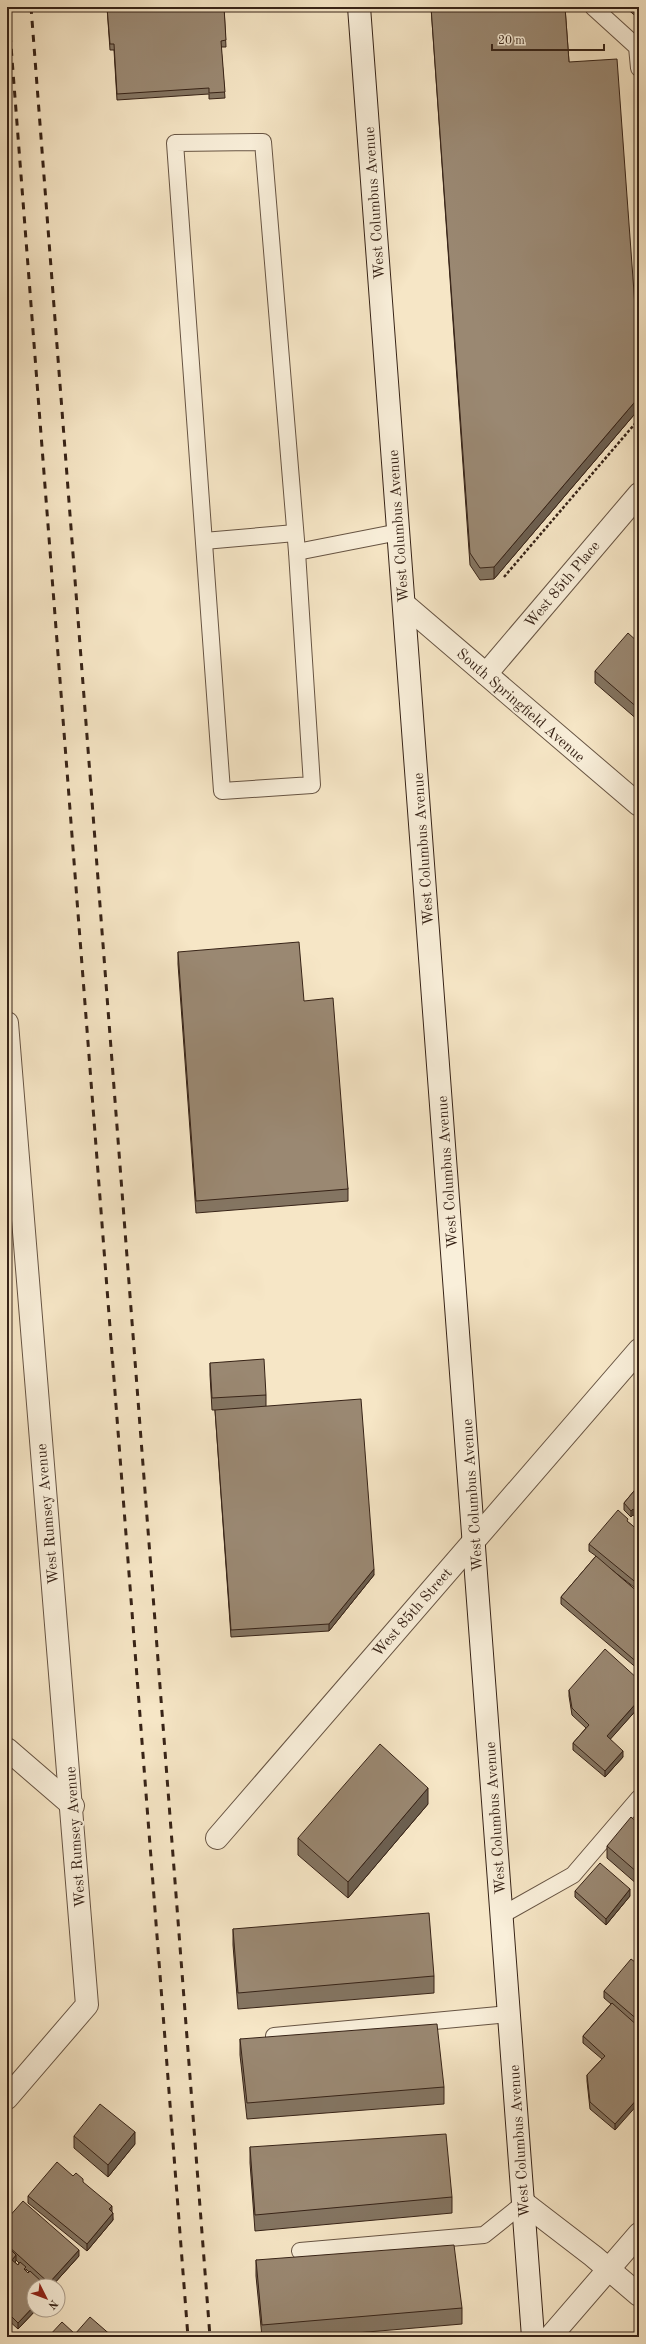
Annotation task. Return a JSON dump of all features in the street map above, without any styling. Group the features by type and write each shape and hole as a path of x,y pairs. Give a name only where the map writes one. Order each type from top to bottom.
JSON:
{"street":[{"name":"West Columbus Avenue","path":"359,7 475,1538 533,2337"},
{"name":"West 85th Place","path":"486,674 639,494"},
{"name":"South Springfield Avenue","path":"404,604 639,805"},
{"name":"West Rumsey Avenue","path":"7,1023 21,1213 73,1806 87,2005 7,2098"},
{"path":"7,1229 21,1213"},
{"name":"West 85th Street","path":"217,1838 639,1350"},
{"path":"7,1749 73,1806"},
{"path":"524,2202 639,2295"},
{"path":"550,2337 639,2234"}],"lane":[{"path":"593,7 638,46 639,68"},
{"path":"263,142 297,552 312,785 222,791 175,143 263,142"},
{"path":"297,552 398,532"},
{"path":"204,541 295,534"},
{"path":"502,1915 573,1875 639,1798"},
{"path":"274,2036 510,2014"},
{"path":"300,2251 484,2235 524,2202"}],"path":[{"path":"504,577 639,419"}],"building":[{"path":"107,7 224,7 226,40 221,41 225,92 209,93 209,88 117,94 114,44 110,44"},
{"path":"431,7 565,7 569,62 617,59 639,361 639,397 494,567 480,568 470,553"},
{"path":"628,633 639,643 639,709 595,671"},
{"path":"299,942 304,1001 333,998 348,1189 196,1201 178,952"},
{"path":"264,1359 266,1395 212,1398 210,1363"},
{"path":"361,1399 374,1569 329,1624 231,1630 215,1410"},
{"path":"639,1485 639,1514 633,1509 631,1511 624,1503"},
{"path":"618,1510 628,1519 627,1521 639,1531 639,1585 589,1544"},
{"path":"596,1556 639,1593 639,1664 561,1597"},
{"path":"605,1649 639,1680 639,1700 607,1736 623,1751 605,1771 573,1743 589,1725 572,1708 569,1690"},
{"path":"380,1744 428,1788 348,1882 298,1838"},
{"path":"631,1817 639,1824 639,1873 607,1846"},
{"path":"600,1863 630,1889 606,1919 575,1891"},
{"path":"429,1913 434,1976 238,1993 233,1929"},
{"path":"631,1959 639,1965 639,2021 604,1991"},
{"path":"612,2003 639,2027 639,2089 635,2092 639,2097 615,2124 590,2102 587,2075 605,2056 583,2036"},
{"path":"437,2024 444,2087 247,2103 240,2039"},
{"path":"100,2104 135,2132 108,2165 74,2136"},
{"path":"446,2134 452,2197 255,2215 250,2147"},
{"path":"57,2162 73,2176 76,2173 83,2179 83,2182 112,2206 109,2209 113,2213 87,2244 28,2196"},
{"path":"23,2201 79,2250 54,2278 43,2278 7,2245 7,2219"},
{"path":"454,2245 462,2308 262,2325 256,2260"},
{"path":"10,2249 16,2255 12,2260 18,2265 20,2262 26,2267 24,2269 28,2273 30,2271 38,2278 26,2278 26,2314 18,2323 7,2312 7,2252"},
{"path":"90,2317 113,2337 48,2337 62,2322 75,2334"}],"railway":[{"path":"8,7 188,2337"},
{"path":"31,7 210,2337"}]}
